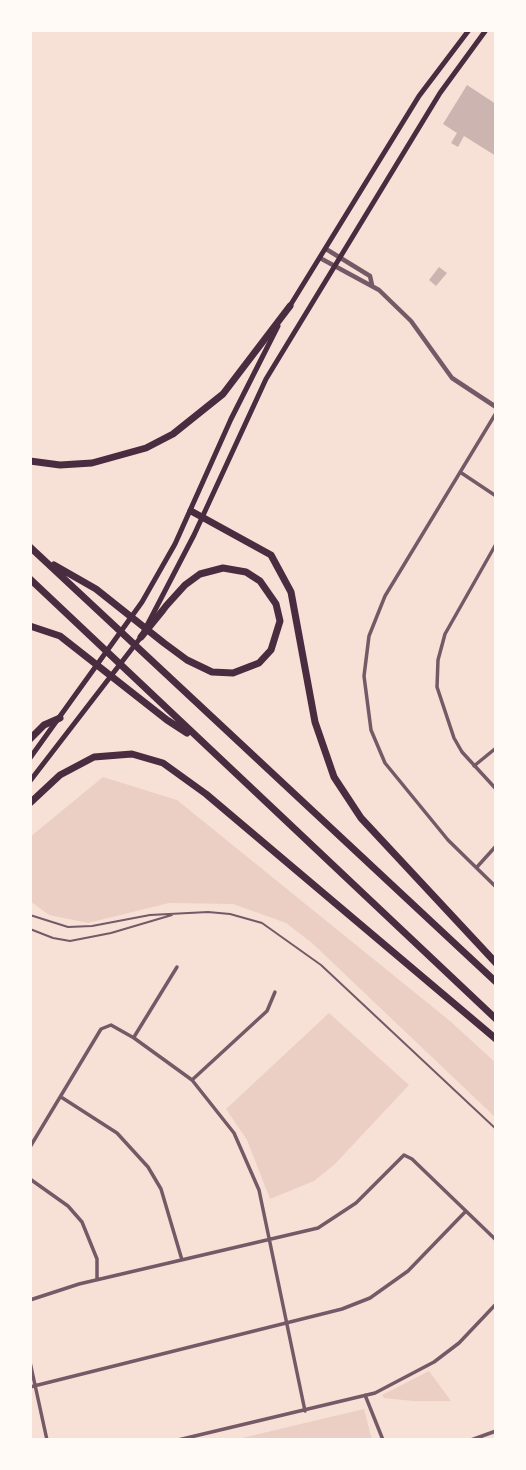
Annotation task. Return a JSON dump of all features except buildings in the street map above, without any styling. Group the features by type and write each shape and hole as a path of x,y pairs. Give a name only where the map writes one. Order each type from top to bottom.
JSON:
{"highway":[{"path":"30,461 60,465 92,463 146,448 173,434 223,394 290,306"},
{"path":"191,511 271,555 291,592 315,722 334,777 361,818 496,963"},
{"path":"30,547 496,982"},
{"path":"43,559 96,589 179,654 212,672 233,673 259,663 271,650 280,621 276,604 260,581 235,569 223,568 200,574 185,585 159,609 141,637"},
{"path":"30,579 496,1019"},
{"path":"30,626 60,636 167,720 199,740"},
{"path":"30,739 44,725 60,718"},
{"path":"30,803 60,775 94,757 132,754 163,763 216,802 496,1040"}],"main road":[{"path":"30,758 142,603 191,511 266,347 419,96 469,30"},
{"path":"159,609 266,379 440,93 486,30"},
{"path":"30,781 141,637"}],"street":[{"path":"326,249 370,276 372,285 411,321 452,378 496,407"},
{"path":"320,258 364,285 372,285"},
{"path":"496,413 374,618 365,657 365,696 371,730 394,777 449,840 496,887"},
{"path":"460,472 496,496"},
{"path":"496,544 445,634 438,660 437,687 446,721 462,752 496,789"},
{"path":"474,766 496,748"},
{"path":"477,867 496,846"},
{"path":"134,1038 177,967"},
{"path":"192,1080 267,1011 275,992"},
{"path":"30,1147 101,1029 111,1025 134,1038 192,1080 227,1122 247,1157 259,1190 305,1410"},
{"path":"61,1097 117,1133 148,1167 161,1189 182,1260"},
{"path":"30,1300 97,1280 318,1228 342,1214 404,1155 412,1159 496,1240"},
{"path":"30,1179 68,1206 82,1222 97,1259 97,1280"},
{"path":"30,1387 316,1317 370,1297 408,1271 466,1212"},
{"path":"178,1440 365,1395 405,1380 435,1362 459,1343 496,1304"},
{"path":"30,1362 47,1440"},
{"path":"365,1395 383,1440"},
{"path":"471,1440 496,1431"}],"lane":[{"path":"30,929 52,938 70,941 111,933 177,914"},
{"path":"30,915 51,924 80,927 177,914 230,914 262,923 284,936 321,965 496,1129"}],"shaded area":[{"path":"103,777 177,800 450,1021 496,1063 496,1118 312,943 286,923 233,904 169,903 88,923 49,915 30,901 30,837"},
{"path":"329,1013 409,1085 335,1164 314,1181 270,1199 247,1140 226,1109"},
{"path":"429,1371 451,1401 413,1401 384,1398 382,1395"},
{"path":"364,1409 372,1440 236,1440 246,1437"}]}
